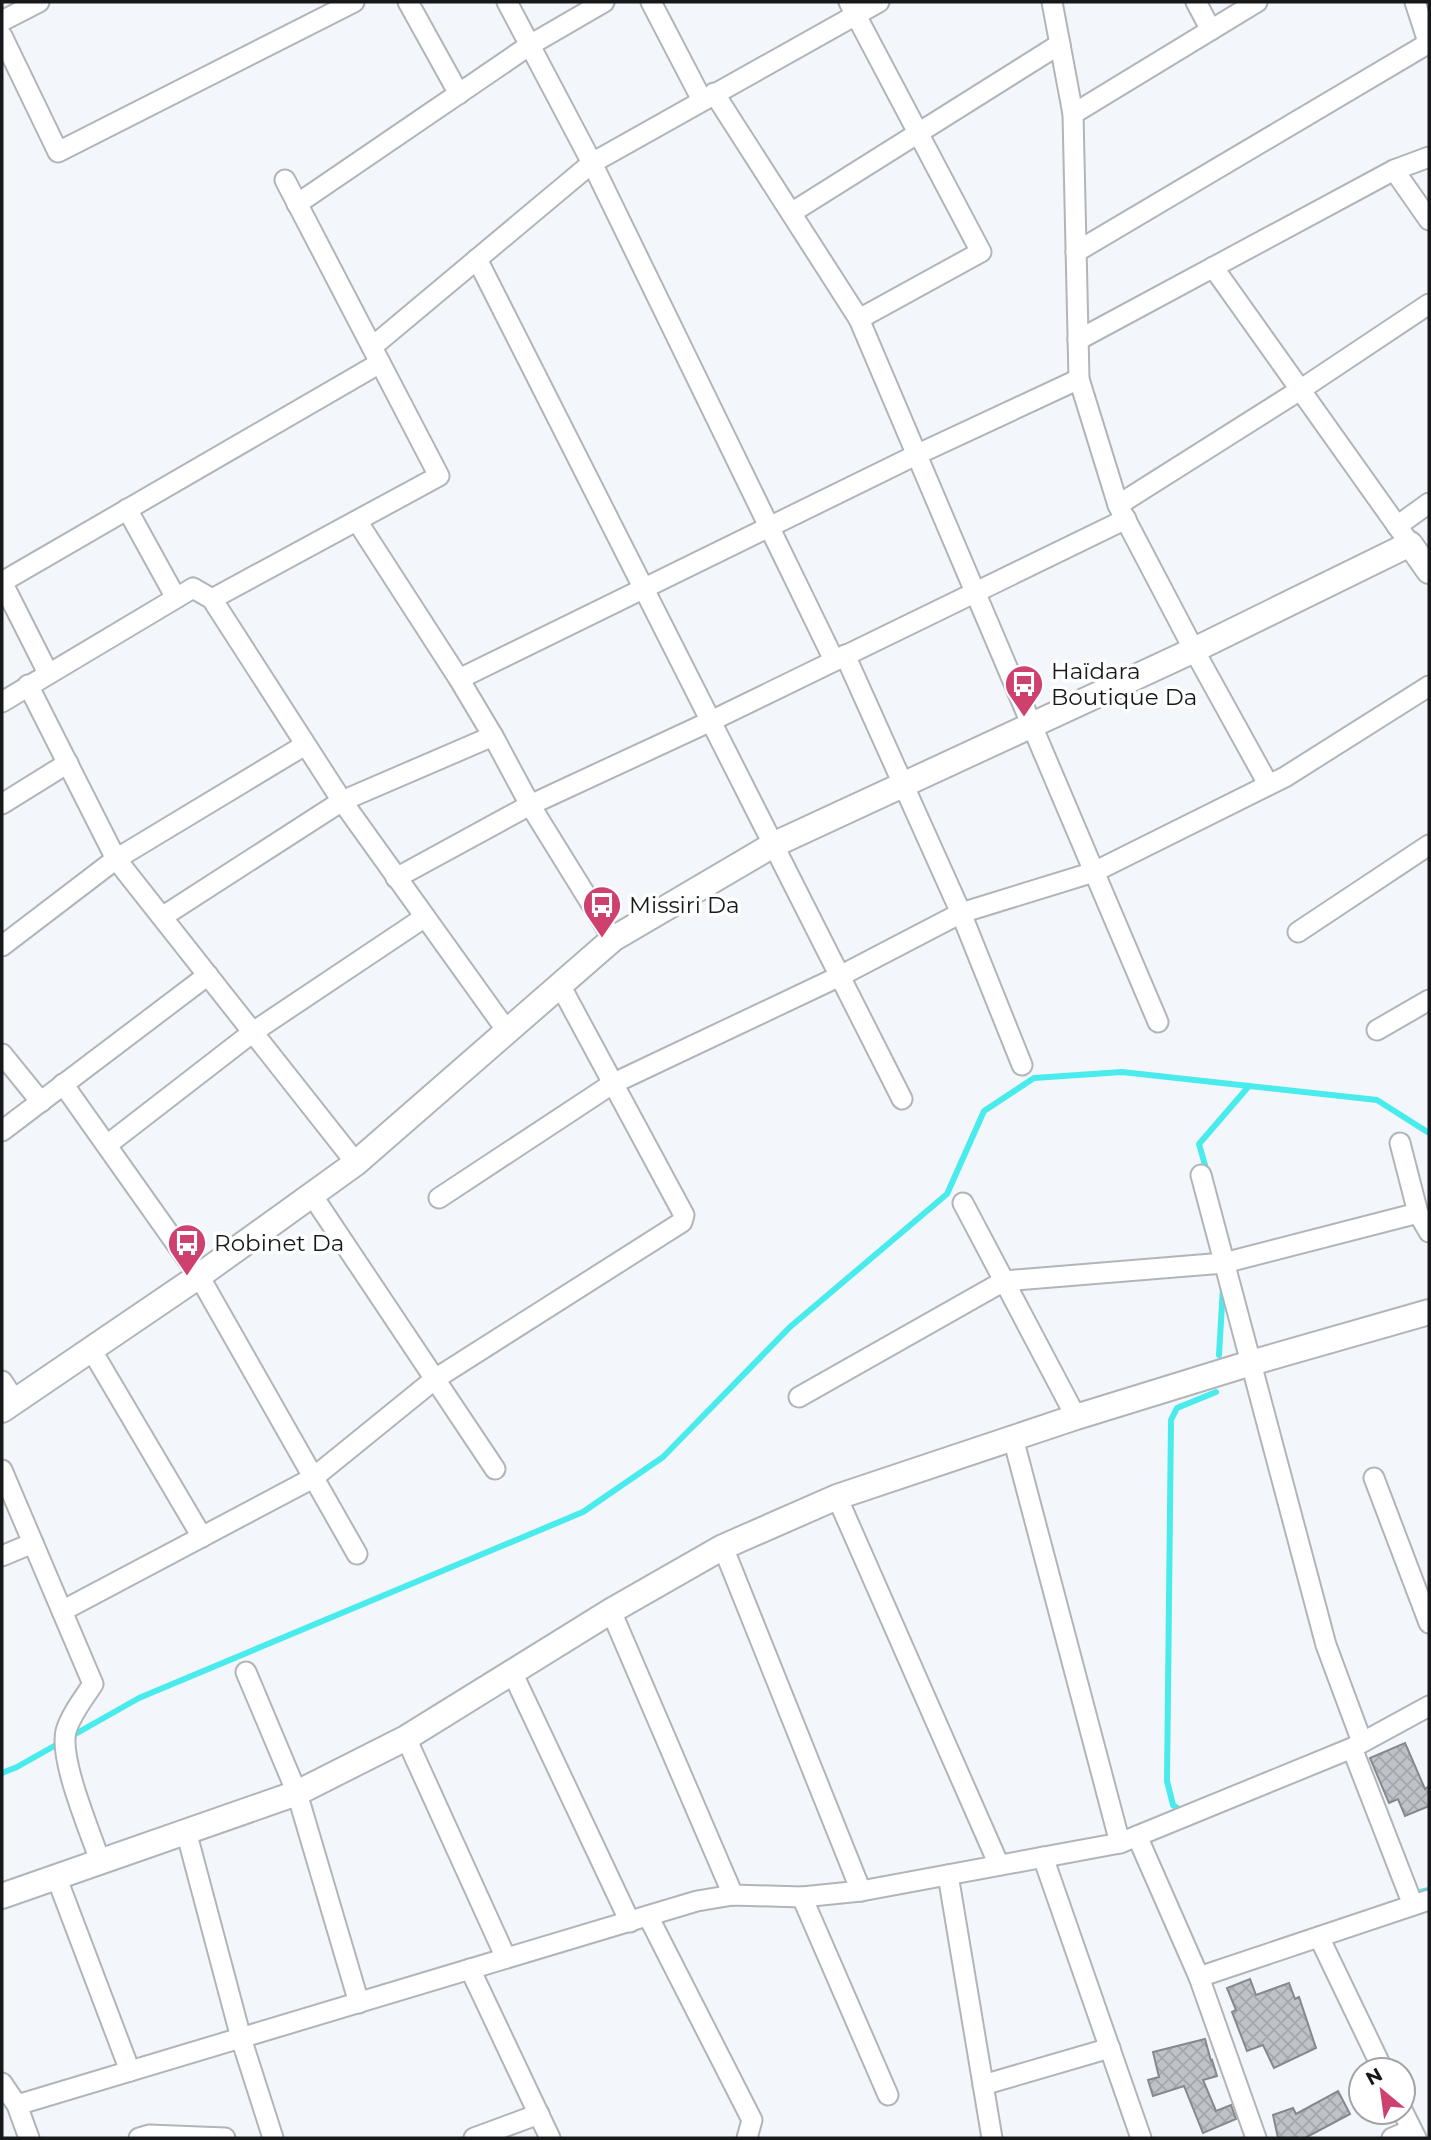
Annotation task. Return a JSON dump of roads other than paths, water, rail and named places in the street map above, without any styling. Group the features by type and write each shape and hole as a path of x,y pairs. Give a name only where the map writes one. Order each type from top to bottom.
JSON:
{"street":[{"path":"2,21 39,2"},
{"path":"2,36 58,152 354,2"},
{"path":"408,2 458,94"},
{"path":"507,2 592,163 769,527 903,785 961,913 1022,1065"},
{"path":"297,204 530,45 604,2"},
{"path":"651,2 708,97 791,213 859,319 1158,1022"},
{"path":"48,673 2,582 127,509 376,355 477,259 592,163 708,97 852,8 879,2"},
{"path":"1052,2 1073,114 1079,379 1122,512 1268,785"},
{"path":"1196,2 1211,30"},
{"path":"1073,114 1257,2"},
{"path":"1076,253 1429,44 1415,2"},
{"path":"852,8 981,252 859,319"},
{"path":"791,213 1060,44"},
{"path":"1078,340 1394,170 1429,157"},
{"path":"1394,170 1429,220"},
{"path":"212,599 439,476 285,180"},
{"path":"477,259 902,1099"},
{"path":"1213,267 1429,571"},
{"path":"396,878 530,805 711,721 975,592 1122,512 1429,304"},
{"path":"459,679 916,455 1079,379"},
{"path":"6,1397 91,1349 199,1276 356,1163 613,939 774,845 1194,650 1404,535 1429,503"},
{"path":"127,509 176,598"},
{"path":"357,521 459,679 530,805 613,939"},
{"path":"2,702 193,589 212,599 342,802 507,1031"},
{"path":"28,685 117,859 356,1163"},
{"path":"439,1198 612,1084 840,976 961,913 1094,872 1285,777 1429,685"},
{"path":"162,917 342,802 493,736"},
{"path":"2,946 117,859 305,745"},
{"path":"2,804 68,764"},
{"path":"1297,932 1429,845"},
{"path":"107,1145 253,1032 425,917"},
{"path":"2,1131 208,975"},
{"path":"62,1611 313,1478 435,1379 682,1222 684,1214 560,985"},
{"path":"1377,1030 1429,1000"},
{"path":"2,1054 41,1102"},
{"path":"63,1084 199,1276 357,1555"},
{"path":"1400,1143 1418,1213 1429,1232"},
{"path":"1199,1977 1421,1902 1357,1745 1326,1646 1201,1175"},
{"path":"312,1195 495,1469"},
{"path":"963,1203 1076,1417"},
{"path":"799,1397 1004,1281 1224,1263 1418,1213"},
{"path":"2,1895 297,1793 406,1738 611,1611 723,1547 837,1497 1076,1417 1429,1312"},
{"path":"91,1349 202,1537"},
{"path":"1013,1438 1128,1839 1199,1977 1256,2138"},
{"path":"2,1471 93,1684 66,1732 66,1756 100,1861"},
{"path":"1374,1478 1429,1623"},
{"path":"837,1497 999,1866"},
{"path":"2,1556 33,1543"},
{"path":"723,1547 861,1891"},
{"path":"611,1611 733,1895"},
{"path":"246,1671 297,1793 359,2003"},
{"path":"512,1672 639,1919 752,2120 747,2138"},
{"path":"17,2105 697,1902 733,1895 802,1897 861,1891 1128,1839 1357,1745 1429,1706"},
{"path":"406,1738 506,1958"},
{"path":"186,1831 241,2038 273,2138"},
{"path":"1043,1857 1141,2138"},
{"path":"948,1875 992,2138"},
{"path":"56,1877 130,2071"},
{"path":"802,1897 888,2095"},
{"path":"1319,1937 1376,2056"},
{"path":"470,1969 550,2138"},
{"path":"983,2085 1110,2048"},
{"path":"2,2083 17,2105 29,2138"},
{"path":"474,2138 539,2114"},
{"path":"1392,2138 1410,2127"},
{"path":"139,2138 149,2135 225,2138"}],"waterway":[{"path":"2,1773 139,1698 583,1512 663,1457 790,1327 947,1194 984,1111 1034,1078 1122,1072 1377,1100 1429,1133"},
{"path":"1207,1172 1199,1144 1249,1086"},
{"path":"1219,1355 1223,1287"},
{"path":"1183,1810 1173,1805 1167,1781 1171,1420 1177,1408 1216,1392"},
{"path":"1412,1891 1416,1893 1429,1890"}],"place":[{"name":"Haïdara Boutique Da","path":"1024,718"},
{"name":"Missiri Da","path":"602,939"},
{"name":"Robinet Da","path":"187,1277"}]}
